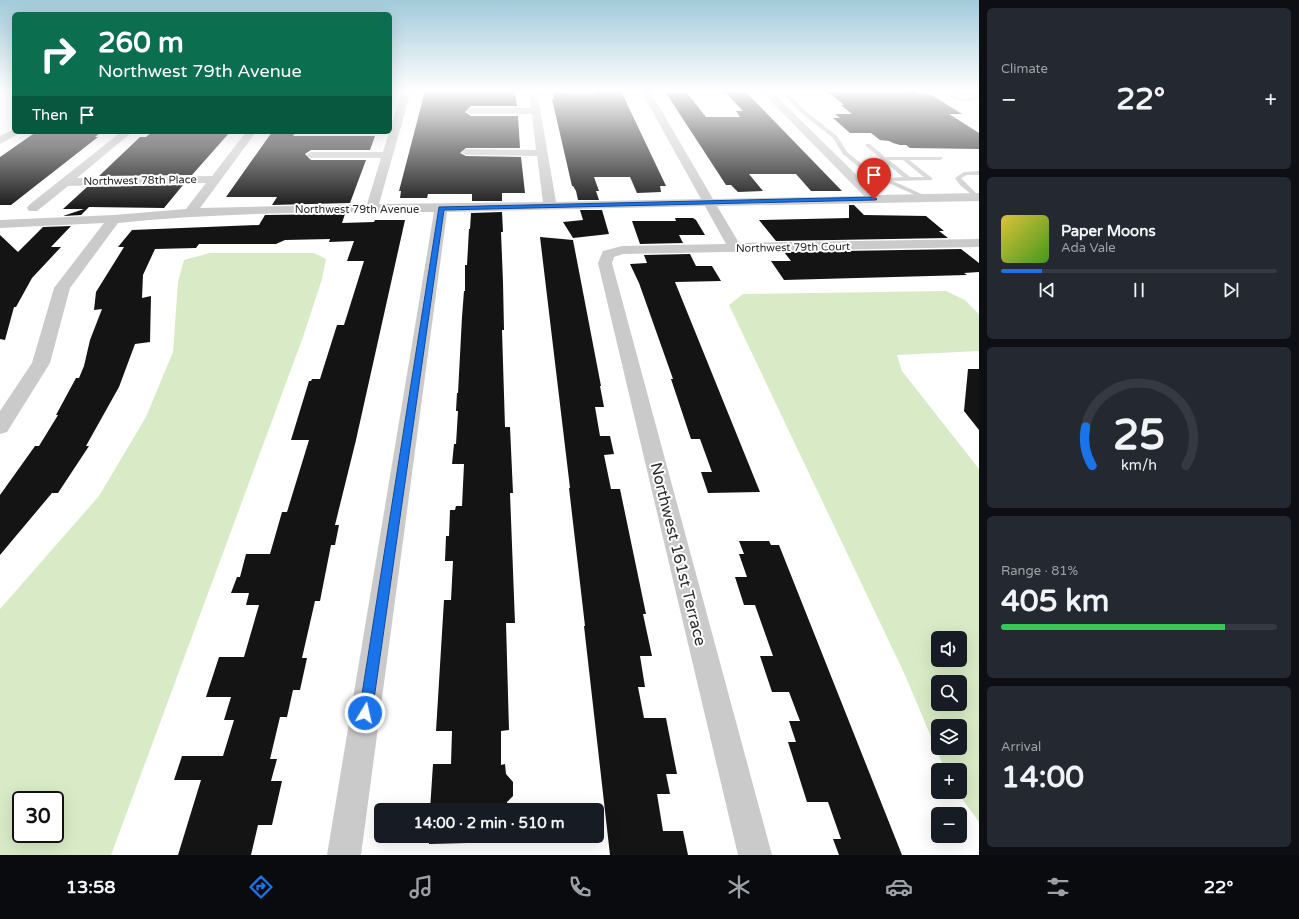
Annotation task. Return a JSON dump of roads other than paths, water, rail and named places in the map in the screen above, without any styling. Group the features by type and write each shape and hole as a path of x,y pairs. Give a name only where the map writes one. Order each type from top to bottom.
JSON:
{"street":[{"path":"372,208 388,155 393,131"},
{"path":"538,131 550,206"},
{"path":"667,131 735,248"},
{"path":"805,131 874,199"},
{"path":"0,141 12,133"},
{"path":"33,208 125,134"},
{"path":"190,212 249,134"},
{"path":"466,152 541,153"},
{"path":"311,155 388,155"},
{"name":"Northwest 78th Place","path":"66,182 215,179"},
{"name":"Northwest 79th Avenue","path":"0,224 114,219 190,212 978,197"},
{"path":"344,855 441,208"},
{"path":"0,427 41,363 62,288 114,219"},
{"name":"Northwest 79th Court","path":"608,254 622,250 979,243"},
{"name":"Northwest 161st Terrace","path":"608,254 605,264 755,855"}],"lane":[{"path":"826,131 835,138 845,153 862,167 884,179 926,198"},
{"path":"868,145 909,179"},
{"path":"884,179 930,179 904,158"},
{"path":"884,159 940,158"},
{"path":"978,197 962,184 958,178 966,173 979,173"}]}
